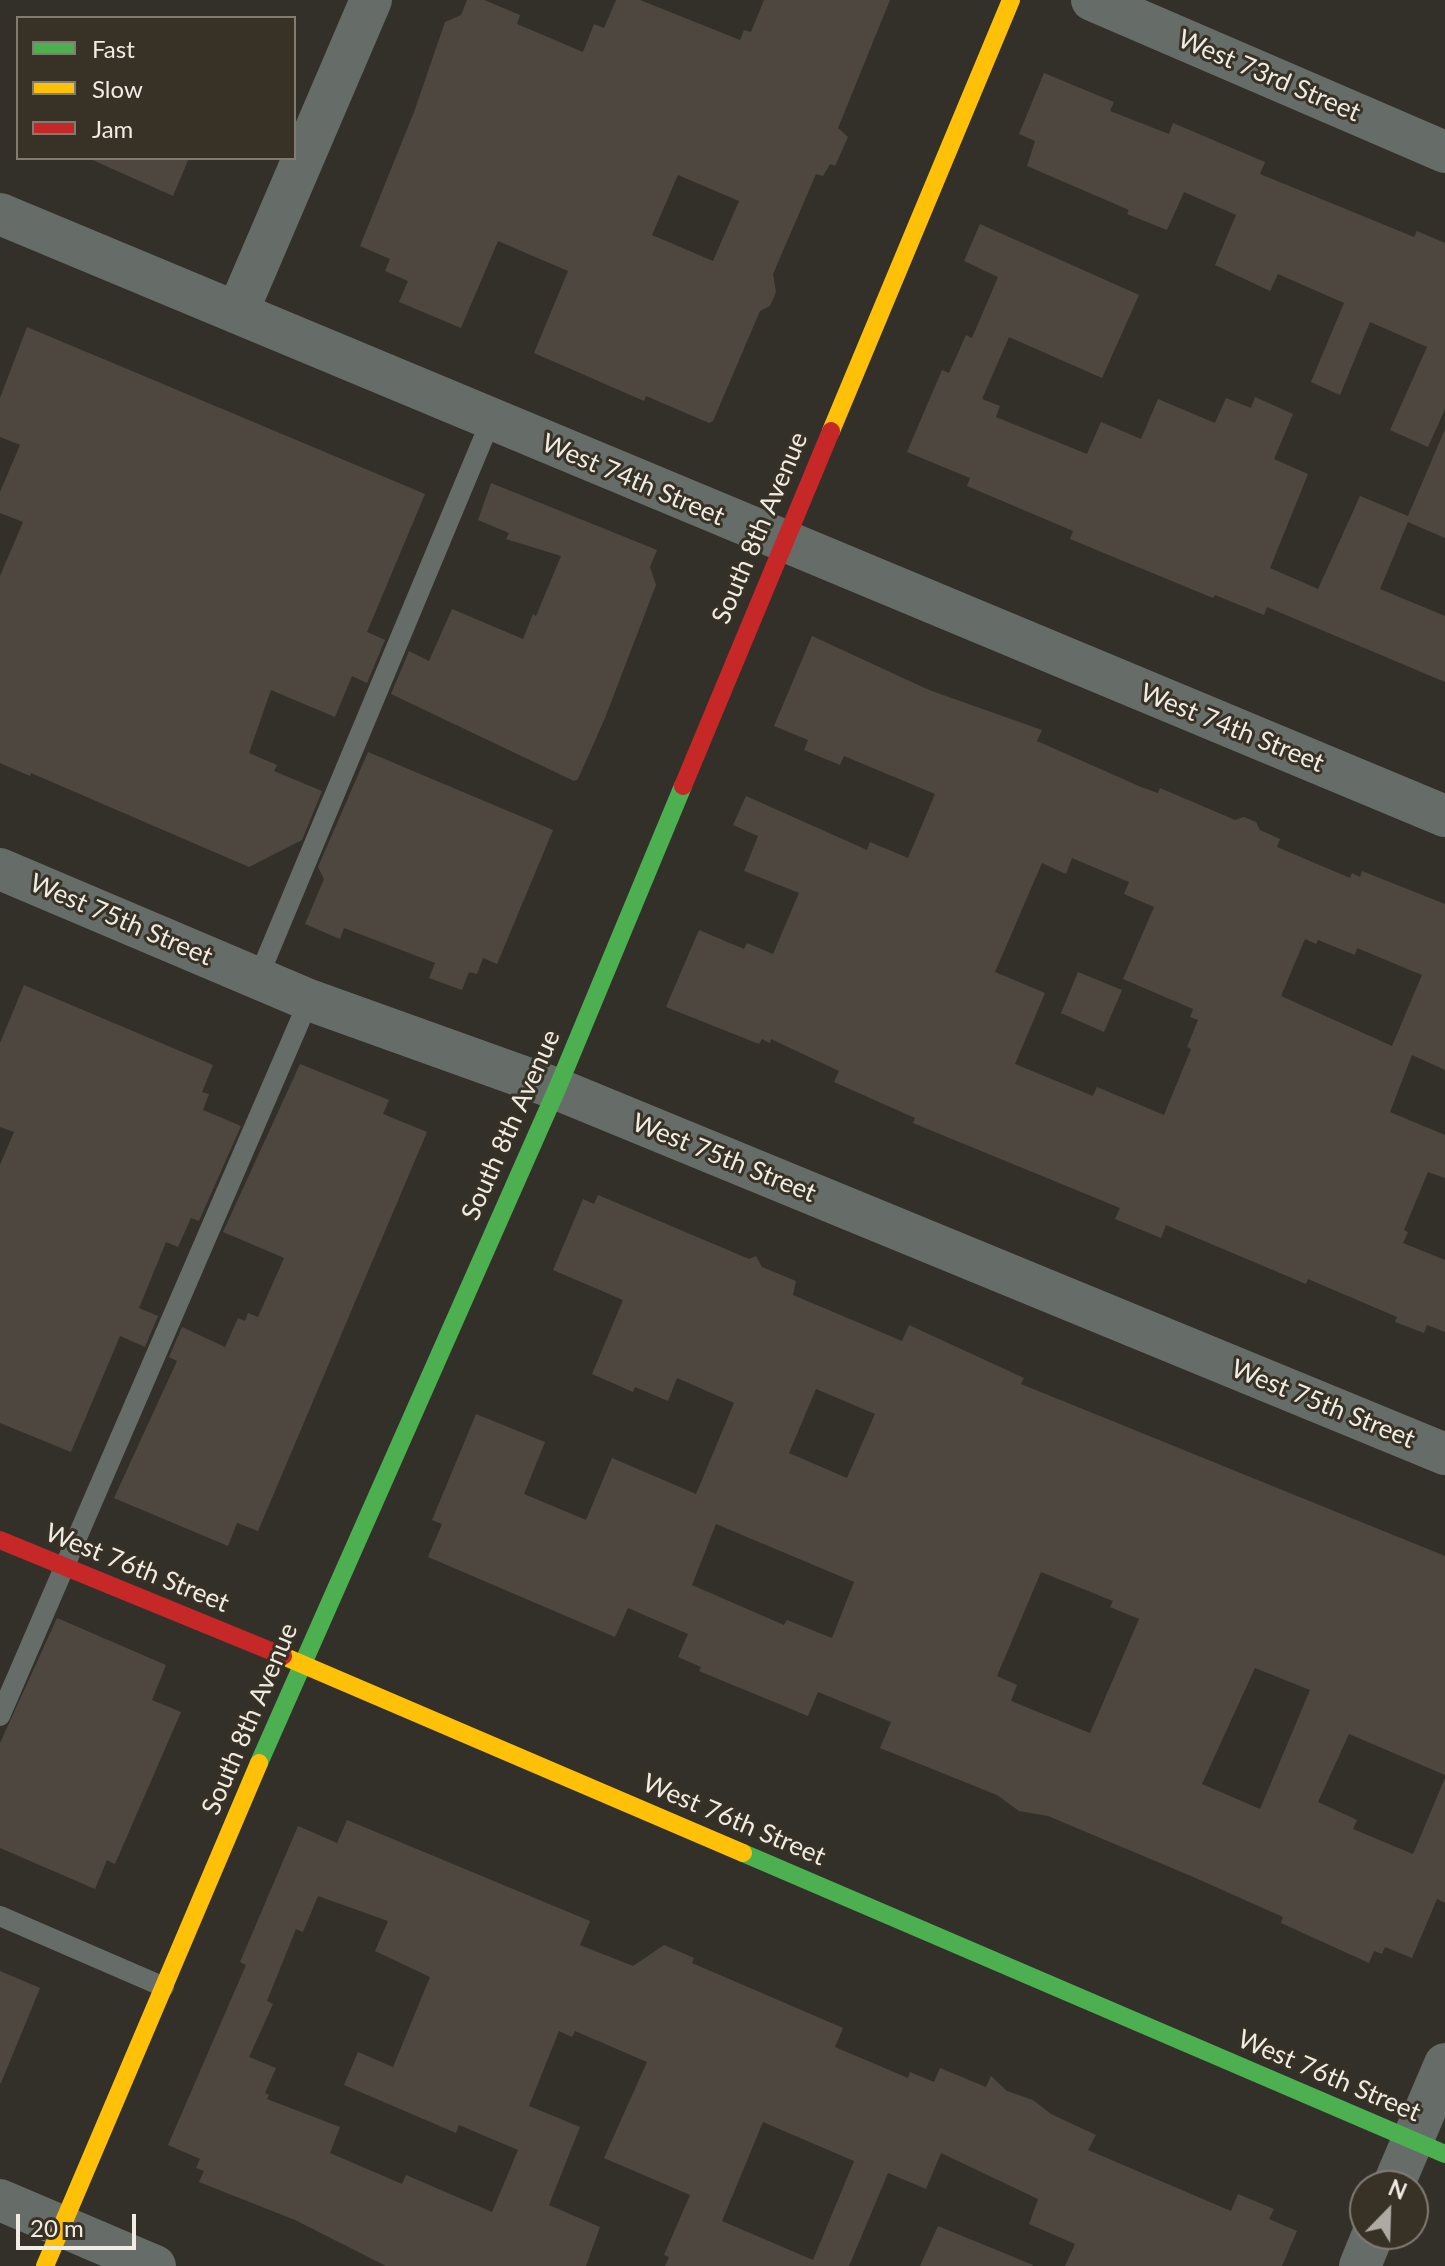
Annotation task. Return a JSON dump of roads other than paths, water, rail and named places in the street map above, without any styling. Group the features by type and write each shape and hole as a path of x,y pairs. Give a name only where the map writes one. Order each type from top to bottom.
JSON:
{"street":[{"path":"237,313 371,0"},
{"name":"South 8th Avenue","path":"45,2266 301,1663 557,1089 782,542 1011,0"},
{"name":"West 73rd Street","path":"1092,0 1445,152"},
{"name":"West 74th Street","path":"0,214 1445,816"},
{"name":"West 75th Street","path":"0,869 309,1000 557,1089 1445,1454"},
{"name":"West 76th Street","path":"0,1540 301,1663 1429,2147"},
{"path":"1408,2170 1429,2147 1445,2064"},
{"path":"0,2200 155,2266"}],"lane":[{"path":"258,978 491,420"},
{"path":"0,1716 309,1000"},
{"path":"0,1916 164,1987"}]}
